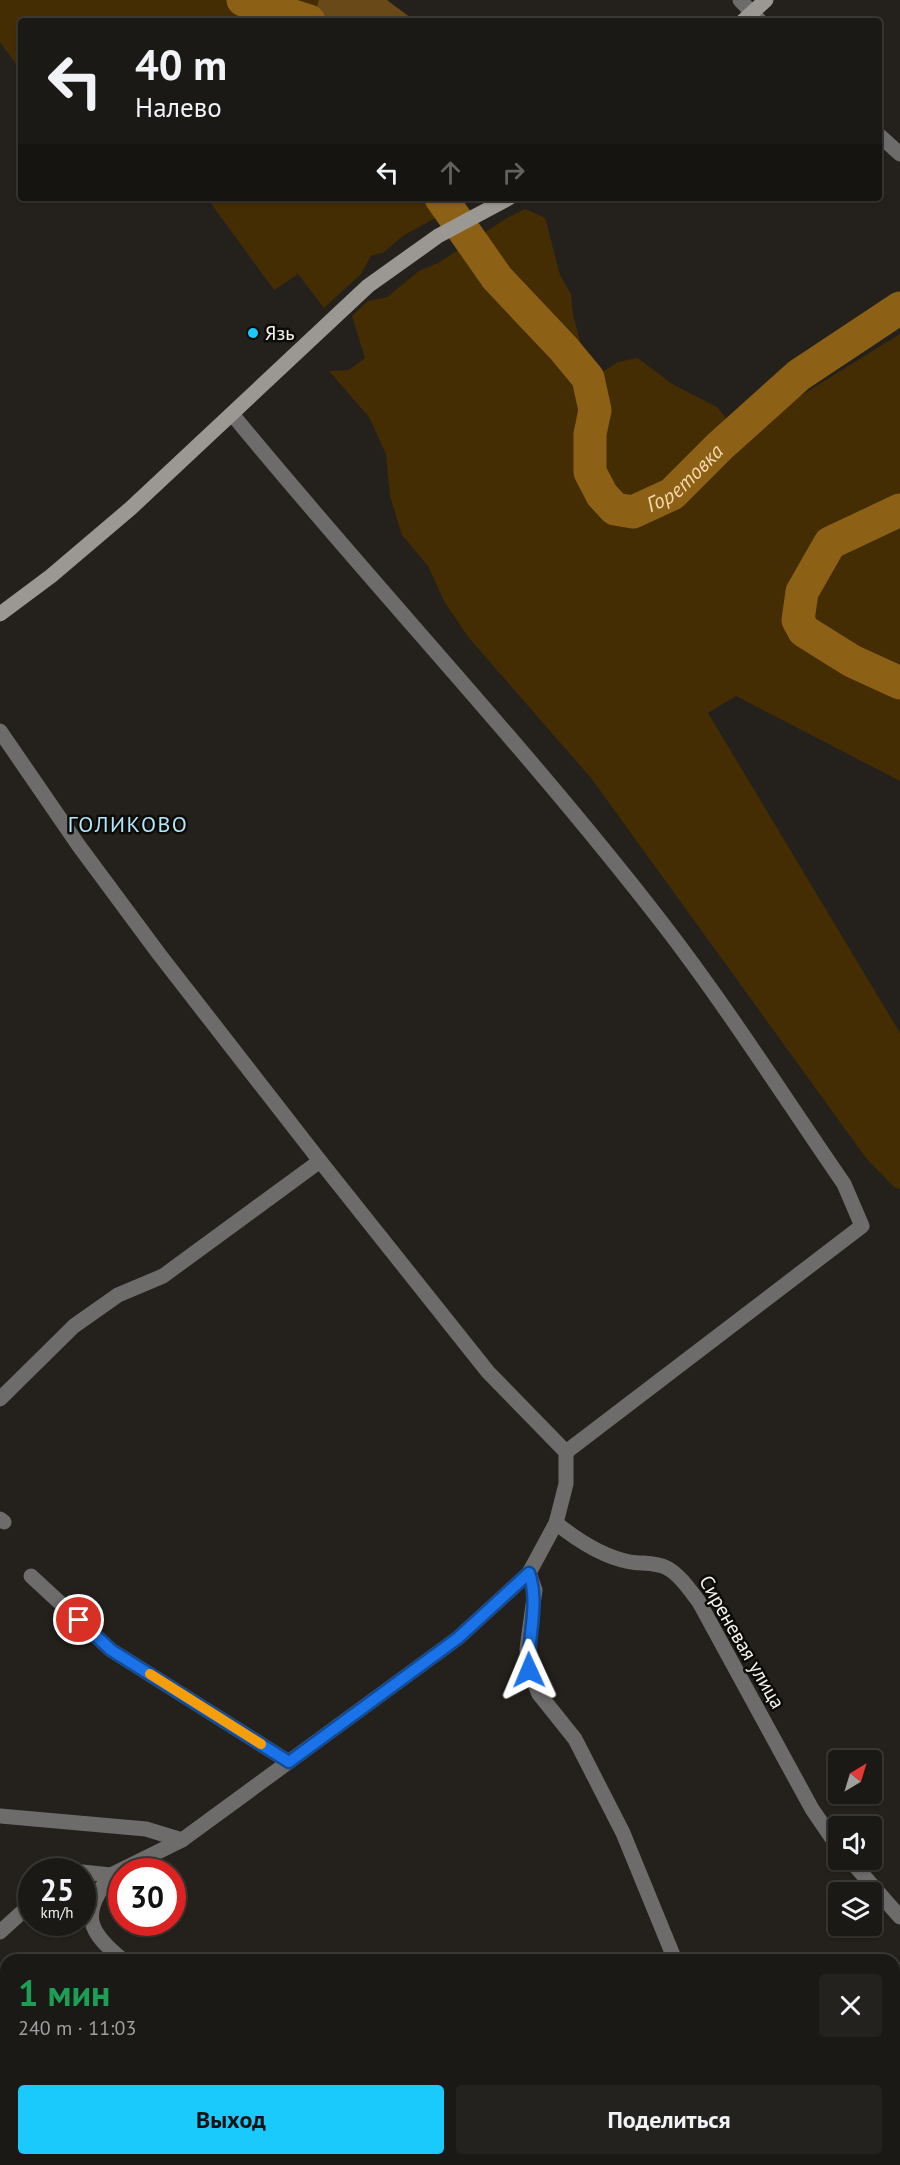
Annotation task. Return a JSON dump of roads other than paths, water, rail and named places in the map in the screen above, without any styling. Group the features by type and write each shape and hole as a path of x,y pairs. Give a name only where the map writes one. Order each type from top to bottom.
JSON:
{"street":[{"path":"740,0 751,18 766,0"},
{"path":"882,138 900,154"},
{"path":"0,614 51,576 122,515 368,286 438,236 503,201"},
{"path":"232,414 333,537 460,680 662,923 844,1184 862,1226 566,1452"},
{"path":"0,730 159,954 320,1161 488,1372 566,1452 566,1484 556,1523 529,1573 458,1638 182,1840 145,1858"},
{"path":"0,1399 74,1326 118,1295 163,1276 320,1161"},
{"name":"Сиреневая улица","path":"556,1523 575,1538 602,1551 629,1562 666,1567 682,1581 699,1602 812,1809 828,1832"},
{"path":"529,1573 535,1590 527,1649 529,1670 539,1694 575,1739 623,1833 673,1954"},
{"path":"31,1576 111,1650 289,1762"},
{"path":"0,1816 146,1829 182,1840"},
{"path":"859,1870 900,1917"},
{"path":"108,1879 96,1893 90,1907 93,1926 103,1944 116,1954"},
{"path":"0,1932 18,1916"}],"waterway":[{"name":"Горетовка","path":"243,0 300,18"},
{"name":"Горетовка","path":"443,201 497,278 588,378 595,410 590,434 590,472 602,495 615,509 633,512 672,494 720,446 799,375 900,308"},
{"name":"Горетовка","path":"900,510 830,543 802,592 798,620 804,631 852,661 900,683"}],"place":[{"name":"Язь","path":"253,333"}],"district":[{"name":"ГОЛИКОВО","path":"128,824"}]}
